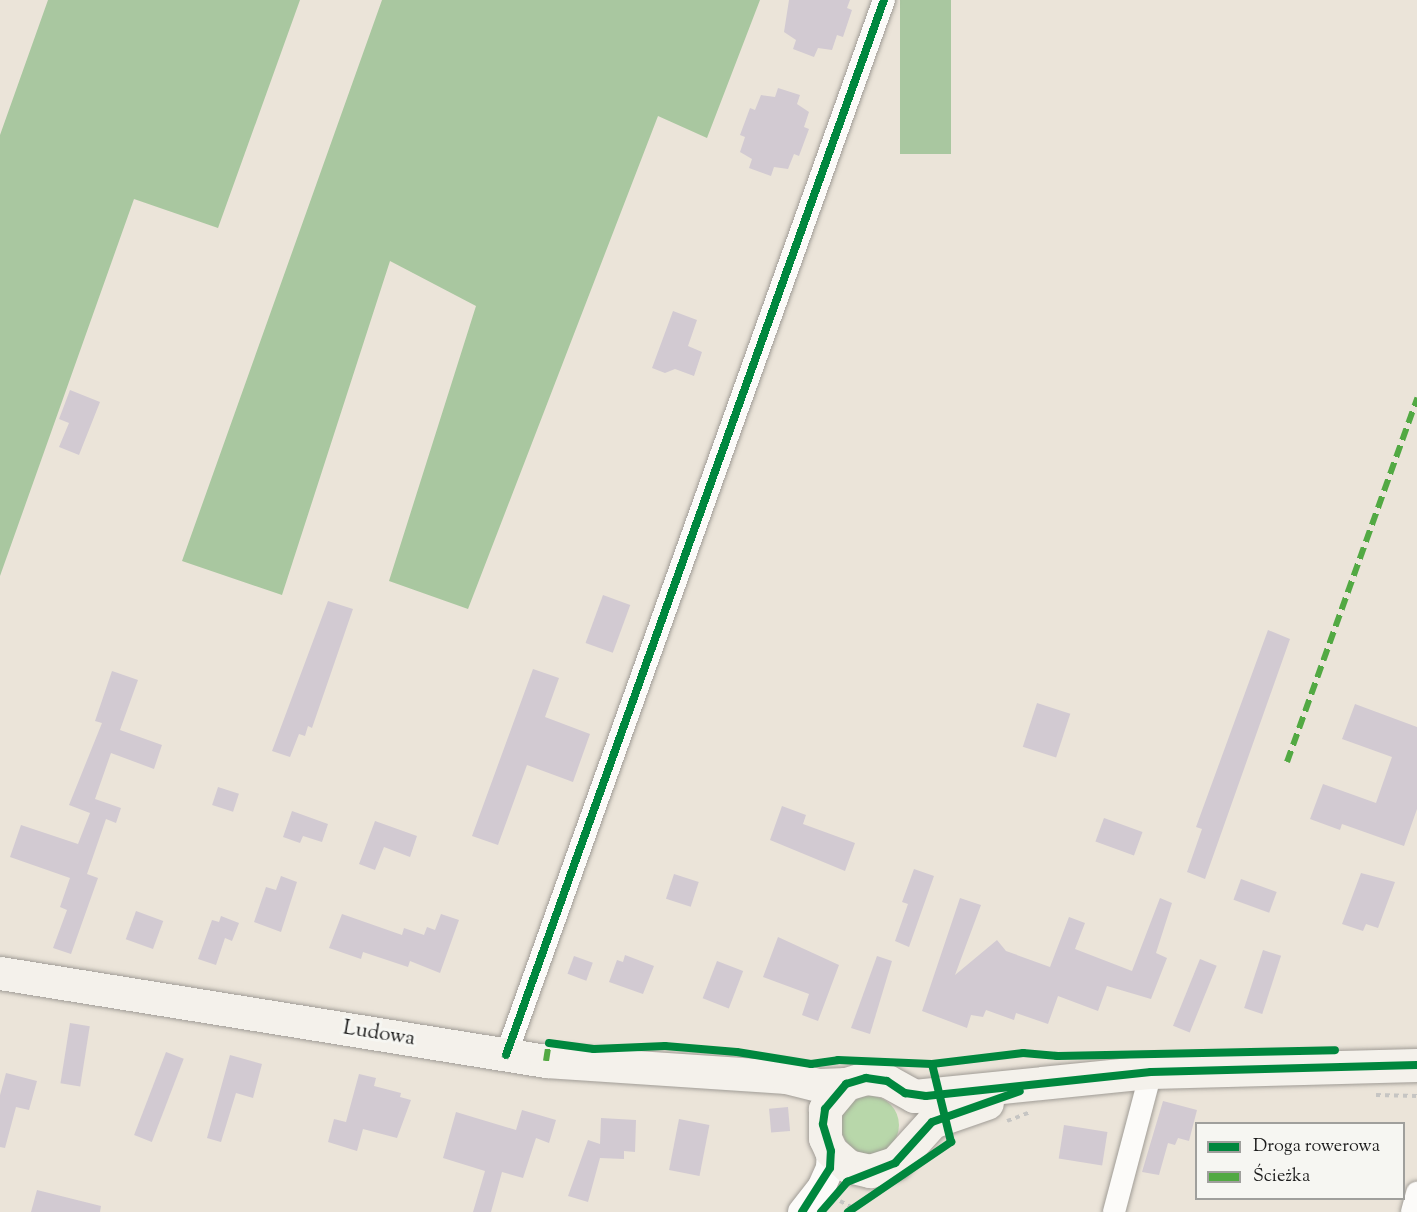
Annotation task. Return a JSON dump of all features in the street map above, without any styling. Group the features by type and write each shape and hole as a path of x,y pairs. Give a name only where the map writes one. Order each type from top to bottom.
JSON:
{"main road":[{"name":"Ludowa","path":"0,973 506,1055 846,1084 866,1078 887,1081 905,1094 926,1096 1051,1080 1151,1072 1417,1065"},
{"name":"Ludowa","path":"759,1077 798,1097 848,1166 870,1171 896,1163 912,1142 932,1122 1051,1080"},
{"path":"827,1138 833,1094 846,1084"},
{"path":"905,1094 916,1117 912,1142"}],"street":[{"path":"506,1055 884,0"},
{"path":"1114,1212 1151,1072"},
{"path":"802,1212 822,1186 830,1168 827,1138"},
{"path":"821,1212 847,1182 870,1171"},
{"path":"1412,1212 1417,1193"}],"green space":[{"path":"48,0 300,0 218,228 134,199 0,576 0,135"},
{"path":"382,0 760,0 707,138 658,116 468,609 389,581 476,306 390,261 282,595 182,561"},
{"path":"900,0 951,0 951,154 900,154"},
{"path":"864,1096 876,1096 891,1104 899,1119 899,1131 891,1146 876,1154 864,1154 849,1146 841,1131 841,1119 849,1104"}],"building":[{"path":"789,0 850,0 847,8 852,10 843,37 837,35 832,50 818,48 814,57 793,49 796,40 784,32"},
{"path":"778,88 800,95 797,104 809,112 804,127 809,129 799,156 794,154 788,169 774,167 771,176 749,168 752,159 740,152 745,137 740,135 750,108 755,110 761,95 775,97"},
{"path":"673,311 697,320 688,346 702,352 694,376 675,369 665,373 652,368"},
{"path":"70,390 100,402 79,455 59,447 69,423 59,419"},
{"path":"603,595 630,605 613,653 586,643"},
{"path":"328,601 353,609 312,728 308,726 305,736 299,734 290,757 272,751"},
{"path":"1268,630 1290,639 1205,879 1187,872 1202,829 1196,827"},
{"path":"533,669 559,678 545,717 590,734 573,782 527,765 498,845 472,836"},
{"path":"112,671 138,680 120,730 162,745 154,769 111,753 95,799 121,808 116,823 106,819 87,874 98,878 71,954 53,948 67,910 60,907 70,878 10,857 21,825 78,844 90,813 69,805 102,723 95,721"},
{"path":"1037,703 1070,714 1056,758 1023,747"},
{"path":"1355,704 1417,727 1417,809 1404,846 1342,824 1340,830 1310,819 1323,784 1376,803 1392,757 1342,739"},
{"path":"218,787 239,794 233,812 212,805"},
{"path":"782,806 806,815 803,824 855,843 845,871 770,840"},
{"path":"292,811 328,824 322,842 303,836 300,843 283,837"},
{"path":"1104,818 1143,832 1134,856 1095,841"},
{"path":"375,821 417,836 410,857 384,847 375,870 359,864"},
{"path":"914,869 934,876 909,947 895,941 908,904 902,902"},
{"path":"1361,873 1395,882 1378,928 1366,924 1363,931 1342,924"},
{"path":"674,874 699,882 691,907 666,899"},
{"path":"281,876 297,882 281,932 254,922 266,887 276,890"},
{"path":"1241,879 1277,892 1269,913 1233,900"},
{"path":"960,898 981,905 955,975 997,940 1006,951 1050,967 1069,917 1085,923 1075,949 1132,971 1160,898 1172,903 1156,953 1167,958 1151,999 1107,986 1098,1011 1058,996 1048,1024 1016,1013 1014,1020 986,1010 983,1017 971,1015 967,1028 922,1011"},
{"path":"136,911 163,921 153,949 126,939"},
{"path":"342,914 402,935 404,928 424,935 427,927 435,930 441,914 459,920 440,973 410,961 408,967 363,952 361,959 329,948"},
{"path":"221,916 239,923 232,941 225,938 216,965 198,959 212,920 219,922"},
{"path":"778,937 839,965 818,1021 802,1015 809,994 763,977"},
{"path":"1263,950 1281,956 1262,1014 1244,1008"},
{"path":"625,955 654,966 643,994 609,982 617,960 623,962"},
{"path":"574,956 593,963 586,981 568,974"},
{"path":"877,956 892,961 870,1034 851,1028"},
{"path":"1200,959 1217,966 1190,1033 1173,1026"},
{"path":"717,961 743,971 729,1008 703,998"},
{"path":"70,1023 90,1026 80,1086 60,1083"},
{"path":"166,1052 184,1059 152,1142 134,1135"},
{"path":"230,1055 262,1064 253,1098 236,1093 221,1142 207,1138"},
{"path":"6,1073 37,1081 29,1110 16,1107 5,1148 0,1147 0,1095"},
{"path":"359,1074 376,1078 374,1086 401,1093 400,1097 411,1100 397,1138 363,1129 357,1151 328,1142 334,1119 346,1122"},
{"path":"1163,1101 1197,1110 1189,1141 1178,1138 1175,1145 1168,1143 1159,1175 1142,1172"},
{"path":"788,1107 790,1131 771,1133 769,1109"},
{"path":"522,1110 556,1120 549,1143 536,1138 523,1178 502,1172 491,1212 473,1212 485,1171 443,1158 456,1112 516,1130"},
{"path":"601,1118 636,1120 635,1152 624,1151 624,1159 600,1158 588,1202 568,1196 588,1140 600,1144"},
{"path":"679,1119 709,1125 700,1176 669,1170"},
{"path":"1064,1125 1107,1132 1102,1165 1059,1159"},
{"path":"37,1190 101,1206 100,1212 31,1212"}],"marked path":[{"path":"1287,762 1417,398"},
{"path":"546,1061 549,1043 555,1044"}],"cycle path":[{"path":"506,1055 884,0"},
{"path":"549,1043 594,1049 665,1046 737,1052 811,1064 838,1060 932,1064 1023,1053 1058,1056 1335,1050"},
{"path":"848,1212 951,1142 932,1064"},
{"path":"802,1212 830,1168 831,1151 823,1124 825,1109 846,1084 866,1078 887,1081 905,1093 926,1096 1151,1072 1417,1065"},
{"path":"821,1212 847,1182 895,1163 932,1122 1020,1091"}]}
